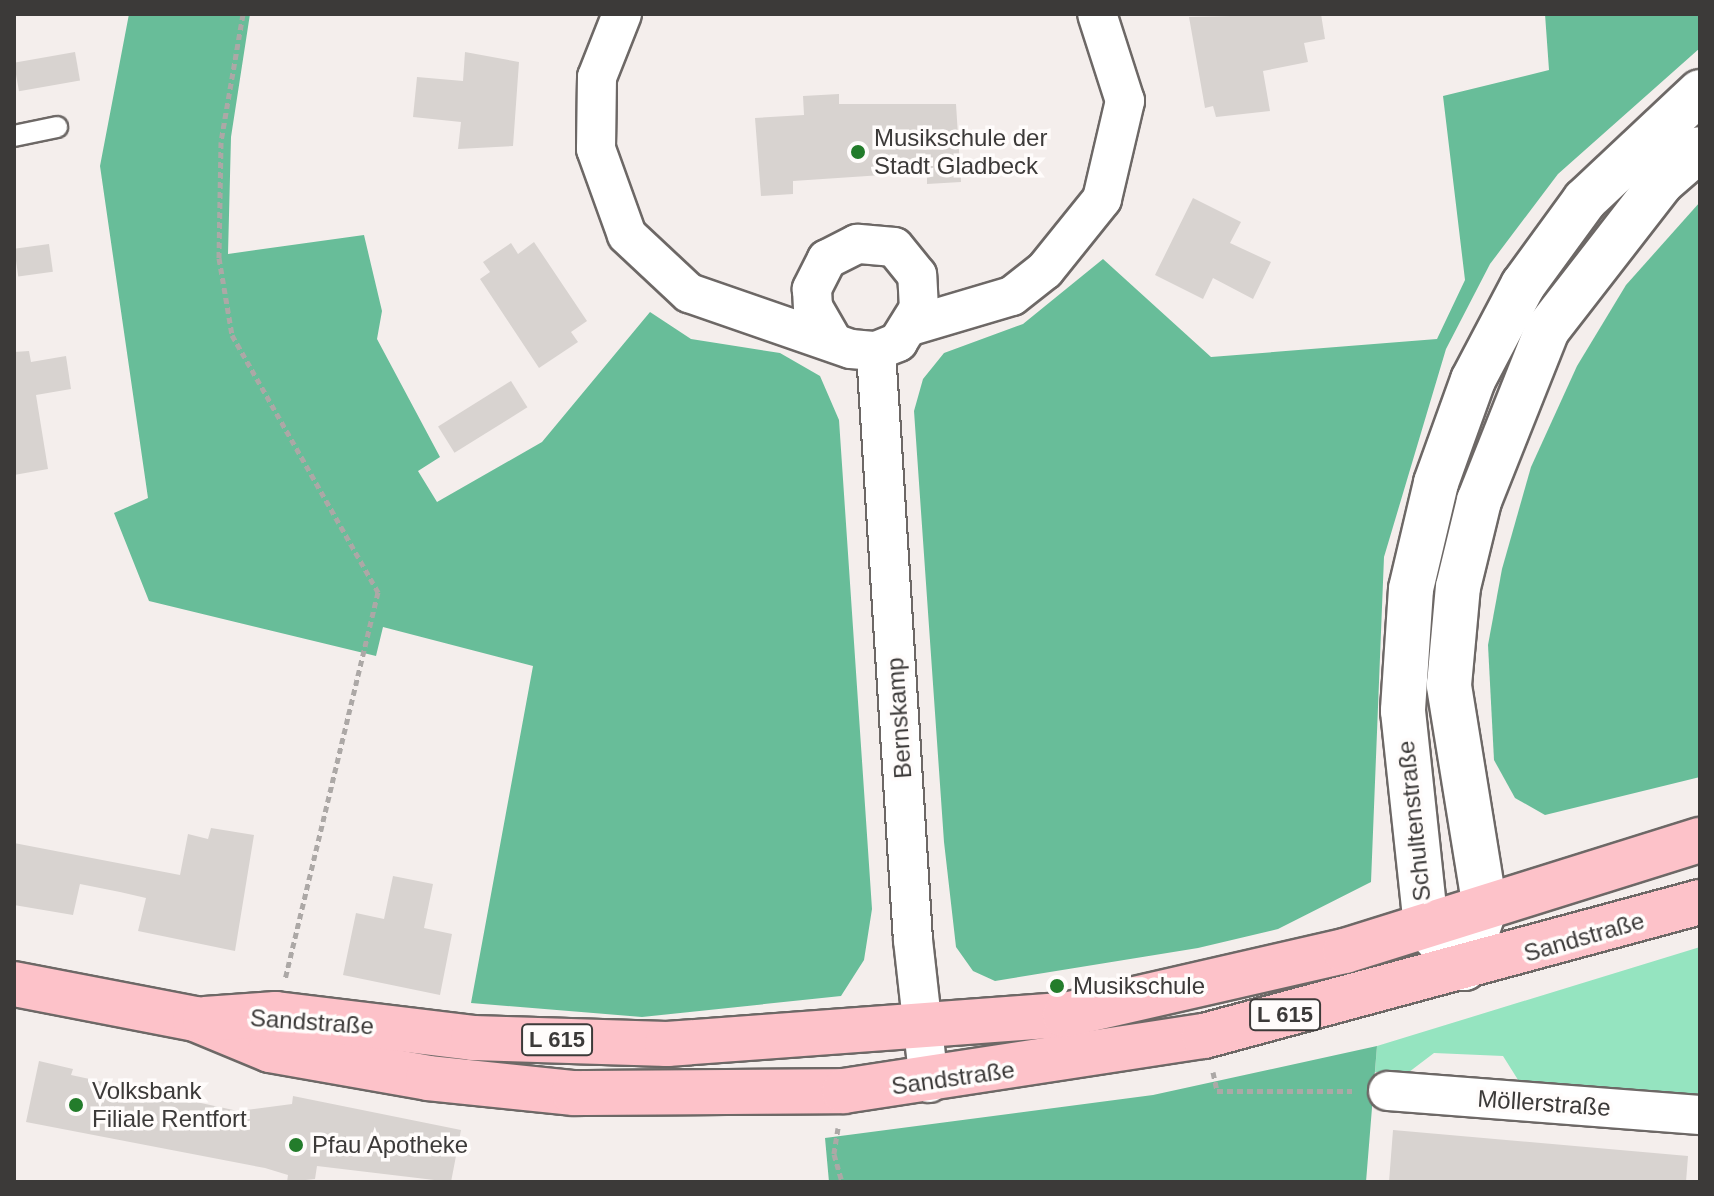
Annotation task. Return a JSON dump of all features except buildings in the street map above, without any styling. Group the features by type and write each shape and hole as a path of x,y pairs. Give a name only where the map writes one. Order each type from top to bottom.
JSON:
{"main road":[{"name":"Schultenstraße","path":"1464,968 1426,927 1403,711 1411,589 1436,483 1473,380 1523,285 1585,200 1700,92"},
{"path":"1464,968 1485,908 1449,685 1458,587 1479,501 1547,330 1662,182 1700,149"},
{"name":"Sandstraße","path":"195,1019 276,1014 473,1038 667,1044 923,1029 1136,1003 1426,927 1700,840"},
{"name":"Sandstraße","path":"14,984 195,1019 270,1050 574,1093 726,1096 929,1083 1204,1036 1700,902"}],"street":[{"path":"622,14 597,77 596,149 627,235 689,293 876,351 914,325 1012,296 1045,270 1102,199 1125,101 1097,14"},
{"path":"830,337 818,323 812,289 827,259 857,244 894,247 917,275 914,325"},
{"name":"Bernskamp","path":"876,351 929,1083"},
{"name":"Möllerstraße","path":"1388,1091 1700,1115"}],"lane":[{"path":"14,136 57,127"}],"path":[{"path":"243,14 221,142 219,258 232,335 378,592 276,1014"},
{"path":"1204,1036 1217,1091 1388,1091"}],"green space":[{"path":"129,14 250,14 231,137 228,254 364,235 382,311 377,339 440,457 418,471 437,502 542,442 650,312 691,339 780,353 820,376 839,420 872,909 864,960 841,996 642,1017 471,1003 533,666 383,627 376,656 149,601 114,513 148,498 100,166"},
{"path":"1545,14 1700,14 1700,48 1558,174 1490,264 1446,349 1384,557 1371,882 1278,929 1198,948 995,981 973,971 956,947 944,842 914,411 923,379 944,353 1023,324 1103,259 1211,357 1437,339 1465,280 1443,96 1549,70"},
{"path":"1700,202 1700,777 1545,815 1515,798 1494,760 1488,645 1502,569 1531,467 1577,366 1626,285"},
{"path":"1700,947 1700,1101 1520,1083 1503,1056 1434,1053 1409,1072 1375,1072 1377,1046"},
{"path":"1377,1046 1366,1182 829,1182 825,1138 1153,1095"}],"place":[{"name":"Musikschule der Stadt Gladbeck","path":"858,152"},
{"name":"Musikschule","path":"1057,986"},
{"name":"Volksbank Filiale Rentfort","path":"76,1105"},
{"name":"Pfau Apotheke","path":"296,1145"}]}
